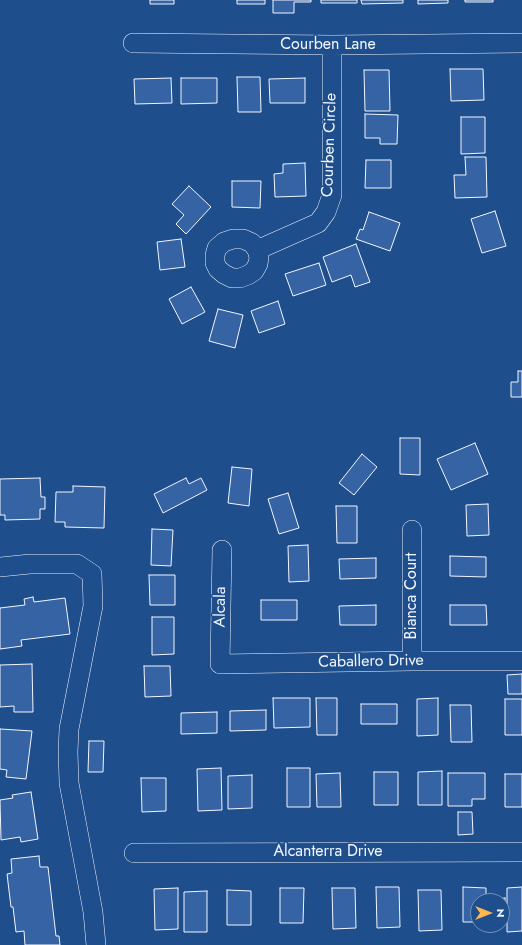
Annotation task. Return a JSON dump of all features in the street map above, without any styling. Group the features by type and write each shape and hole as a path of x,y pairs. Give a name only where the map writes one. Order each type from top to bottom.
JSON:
{"street":[{"name":"Courben Lane","path":"133,43 332,45 522,43"},
{"name":"Courben Circle","path":"257,250 318,223 326,212 332,195 332,45"},
{"name":"Bianca Court","path":"412,530 412,661"},
{"name":"Alcala","path":"220,664 222,550"},
{"path":"0,567 30,564 77,564 92,574 93,606 69,729 68,752 69,783 93,912 96,945"},
{"name":"Caballero Drive","path":"220,664 522,661"},
{"name":"Alcanterra Drive","path":"134,853 522,852"}],"building":[{"path":"150,0 174,0 174,4 150,4"},
{"path":"237,0 265,0 265,4 237,4"},
{"path":"273,0 311,0 311,2 294,2 294,13 273,13"},
{"path":"321,0 357,0 357,3 321,3"},
{"path":"361,0 403,0 403,3 362,4"},
{"path":"418,0 448,0 448,3 418,4"},
{"path":"465,0 493,0 493,2 465,2"},
{"path":"450,69 483,69 484,100 451,101"},
{"path":"364,70 389,70 390,111 365,111"},
{"path":"237,77 260,77 261,112 238,112"},
{"path":"171,78 172,103 135,104 134,79"},
{"path":"181,78 217,78 217,103 181,104"},
{"path":"305,78 305,103 270,103 269,79"},
{"path":"365,114 398,115 397,144 380,144 380,138 365,138"},
{"path":"461,117 485,117 485,153 461,154"},
{"path":"465,157 486,157 487,197 455,198 454,175 466,175"},
{"path":"366,160 391,160 391,188 365,188"},
{"path":"305,163 306,196 275,197 274,174 283,173 283,164"},
{"path":"232,181 261,181 260,208 232,207"},
{"path":"189,186 211,207 186,234 176,224 184,215 172,204"},
{"path":"495,211 506,246 482,253 471,219"},
{"path":"369,212 400,223 390,251 356,239 360,229 363,230"},
{"path":"181,239 185,267 160,270 157,242"},
{"path":"356,244 370,282 355,287 351,275 332,282 323,257"},
{"path":"319,263 326,285 293,296 285,274"},
{"path":"191,287 205,312 182,324 169,299"},
{"path":"278,301 285,324 259,333 251,311"},
{"path":"218,309 243,315 235,348 209,341"},
{"path":"518,371 522,371 522,397 511,397 511,382 518,382"},
{"path":"400,438 420,438 420,475 400,474"},
{"path":"475,443 488,474 451,490 437,459"},
{"path":"362,454 377,467 354,495 339,483"},
{"path":"232,467 252,469 249,506 228,503"},
{"path":"40,478 41,497 45,497 45,509 40,509 40,519 5,520 5,515 0,515 0,479"},
{"path":"186,478 189,484 201,478 207,490 163,513 154,494"},
{"path":"73,486 105,487 104,528 65,527 65,522 55,522 56,492 73,492"},
{"path":"288,493 299,528 279,534 268,499"},
{"path":"488,504 489,535 467,536 466,505"},
{"path":"336,506 357,506 357,543 337,543"},
{"path":"152,529 173,530 171,566 151,565"},
{"path":"308,545 309,581 289,582 288,546"},
{"path":"450,556 486,557 486,577 450,576"},
{"path":"376,558 376,578 340,579 339,559"},
{"path":"149,575 175,575 175,605 150,605"},
{"path":"33,597 34,602 65,598 70,634 21,640 22,646 0,649 0,608 25,605 24,599"},
{"path":"261,600 297,600 297,620 261,620"},
{"path":"376,605 376,625 340,625 339,606"},
{"path":"450,605 486,605 487,625 450,625"},
{"path":"152,617 174,617 174,654 152,655"},
{"path":"32,664 33,712 14,712 14,706 0,707 0,665"},
{"path":"144,666 170,666 171,696 145,697"},
{"path":"522,674 522,694 508,694 507,675"},
{"path":"273,698 310,698 310,727 274,728"},
{"path":"316,698 337,698 337,735 317,735"},
{"path":"438,698 438,735 417,736 417,699"},
{"path":"505,699 522,699 522,735 505,735"},
{"path":"361,704 397,704 397,724 361,724"},
{"path":"450,705 471,705 472,742 451,742"},
{"path":"266,710 266,730 230,731 230,711"},
{"path":"217,712 217,733 181,734 181,713"},
{"path":"0,729 32,731 26,779 6,777 7,770 0,769"},
{"path":"89,741 104,741 103,772 88,772"},
{"path":"221,768 222,810 198,811 197,769"},
{"path":"287,768 310,768 310,807 287,807"},
{"path":"442,771 442,805 418,805 418,772"},
{"path":"374,772 398,772 398,805 374,805"},
{"path":"340,773 341,807 317,807 316,774"},
{"path":"448,773 485,773 485,799 472,799 472,806 448,806"},
{"path":"505,774 522,774 522,807 505,807"},
{"path":"252,775 252,808 228,809 228,776"},
{"path":"141,778 166,778 166,811 142,812"},
{"path":"31,792 38,839 21,842 20,837 1,840 0,800 13,798 12,795"},
{"path":"458,812 472,812 473,834 458,835"},
{"path":"39,856 40,867 48,867 56,936 59,936 60,945 25,945 24,931 16,932 7,874 12,873 11,859"},
{"path":"376,887 399,887 400,927 377,928"},
{"path":"463,887 486,888 486,893 470,893 470,922 463,922"},
{"path":"522,887 522,931 510,932 510,893 507,893 507,888"},
{"path":"178,888 178,929 155,930 154,889"},
{"path":"280,888 304,888 303,923 280,923"},
{"path":"332,888 355,888 356,928 333,929"},
{"path":"227,890 251,891 251,925 227,925"},
{"path":"418,890 441,890 442,930 419,931"},
{"path":"207,891 207,932 184,932 184,892"}]}
